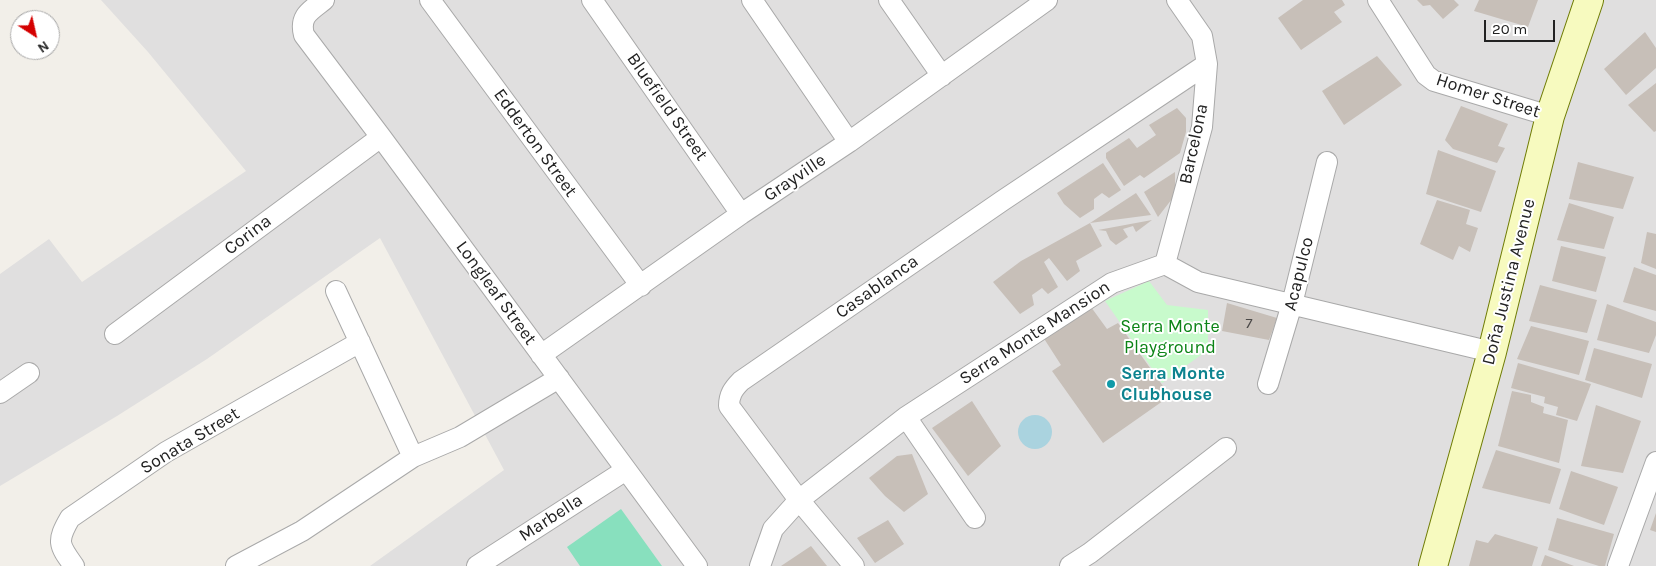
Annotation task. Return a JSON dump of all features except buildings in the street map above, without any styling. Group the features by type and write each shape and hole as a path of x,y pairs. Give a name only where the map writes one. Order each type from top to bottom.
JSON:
{"street":[{"name":"Longleaf Street","path":"324,0 307,13 302,27 304,35 697,566"},
{"name":"Edderton Street","path":"430,0 640,286"},
{"name":"Bluefield Street","path":"592,0 741,214"},
{"path":"752,0 849,142"},
{"path":"889,0 942,76"},
{"name":"Grayville","path":"541,354 942,76 1027,6 1047,0"},
{"name":"Barcelona","path":"1164,264 1202,127 1208,64 1202,36 1177,0"},
{"name":"Homer Street","path":"1378,0 1426,75 1434,81 1550,116"},
{"name":"Doña Justina Avenue","path":"1431,564 1492,352 1550,116 1589,0"},
{"name":"Casablanca","path":"854,566 799,500 729,406 729,396 734,387 1002,201 1208,64"},
{"name":"Corina","path":"115,334 381,137"},
{"name":"Acapulco","path":"1268,384 1292,304 1328,162"},
{"path":"1164,264 1198,282 1492,352"},
{"name":"Serra Monte Mansion","path":"760,566 773,528 799,500 906,417 1112,282 1164,264"},
{"path":"336,291 413,457"},
{"name":"Sonata Street","path":"74,566 61,547 61,533 70,518 166,452 360,342"},
{"path":"0,394 29,372"},
{"path":"236,566 302,530 413,457 460,437 559,378"},
{"path":"906,417 975,518"},
{"path":"1070,566 1094,560 1226,448"},
{"path":"1618,566 1656,462"},
{"name":"Marbella","path":"476,566 626,470"}],"shaded area":[{"path":"101,0 1656,0 1656,566 370,566 504,470 380,238 207,359 117,416 0,486 0,274 49,239 82,282 246,171 148,52"}],"green space":[{"name":"Serra Monte Playground","path":"1149,281 1167,305 1208,310 1208,350 1162,383 1105,301"},
{"path":"621,509 662,566 580,566 567,547"}],"water":[{"path":"1035,415 1042,416 1047,420 1051,425 1051,439 1047,444 1042,448 1035,449 1028,448 1023,444 1019,439 1018,432 1019,425 1023,420 1028,416"}],"place":[{"name":"Serra Monte Clubhouse","path":"1111,384"}]}
